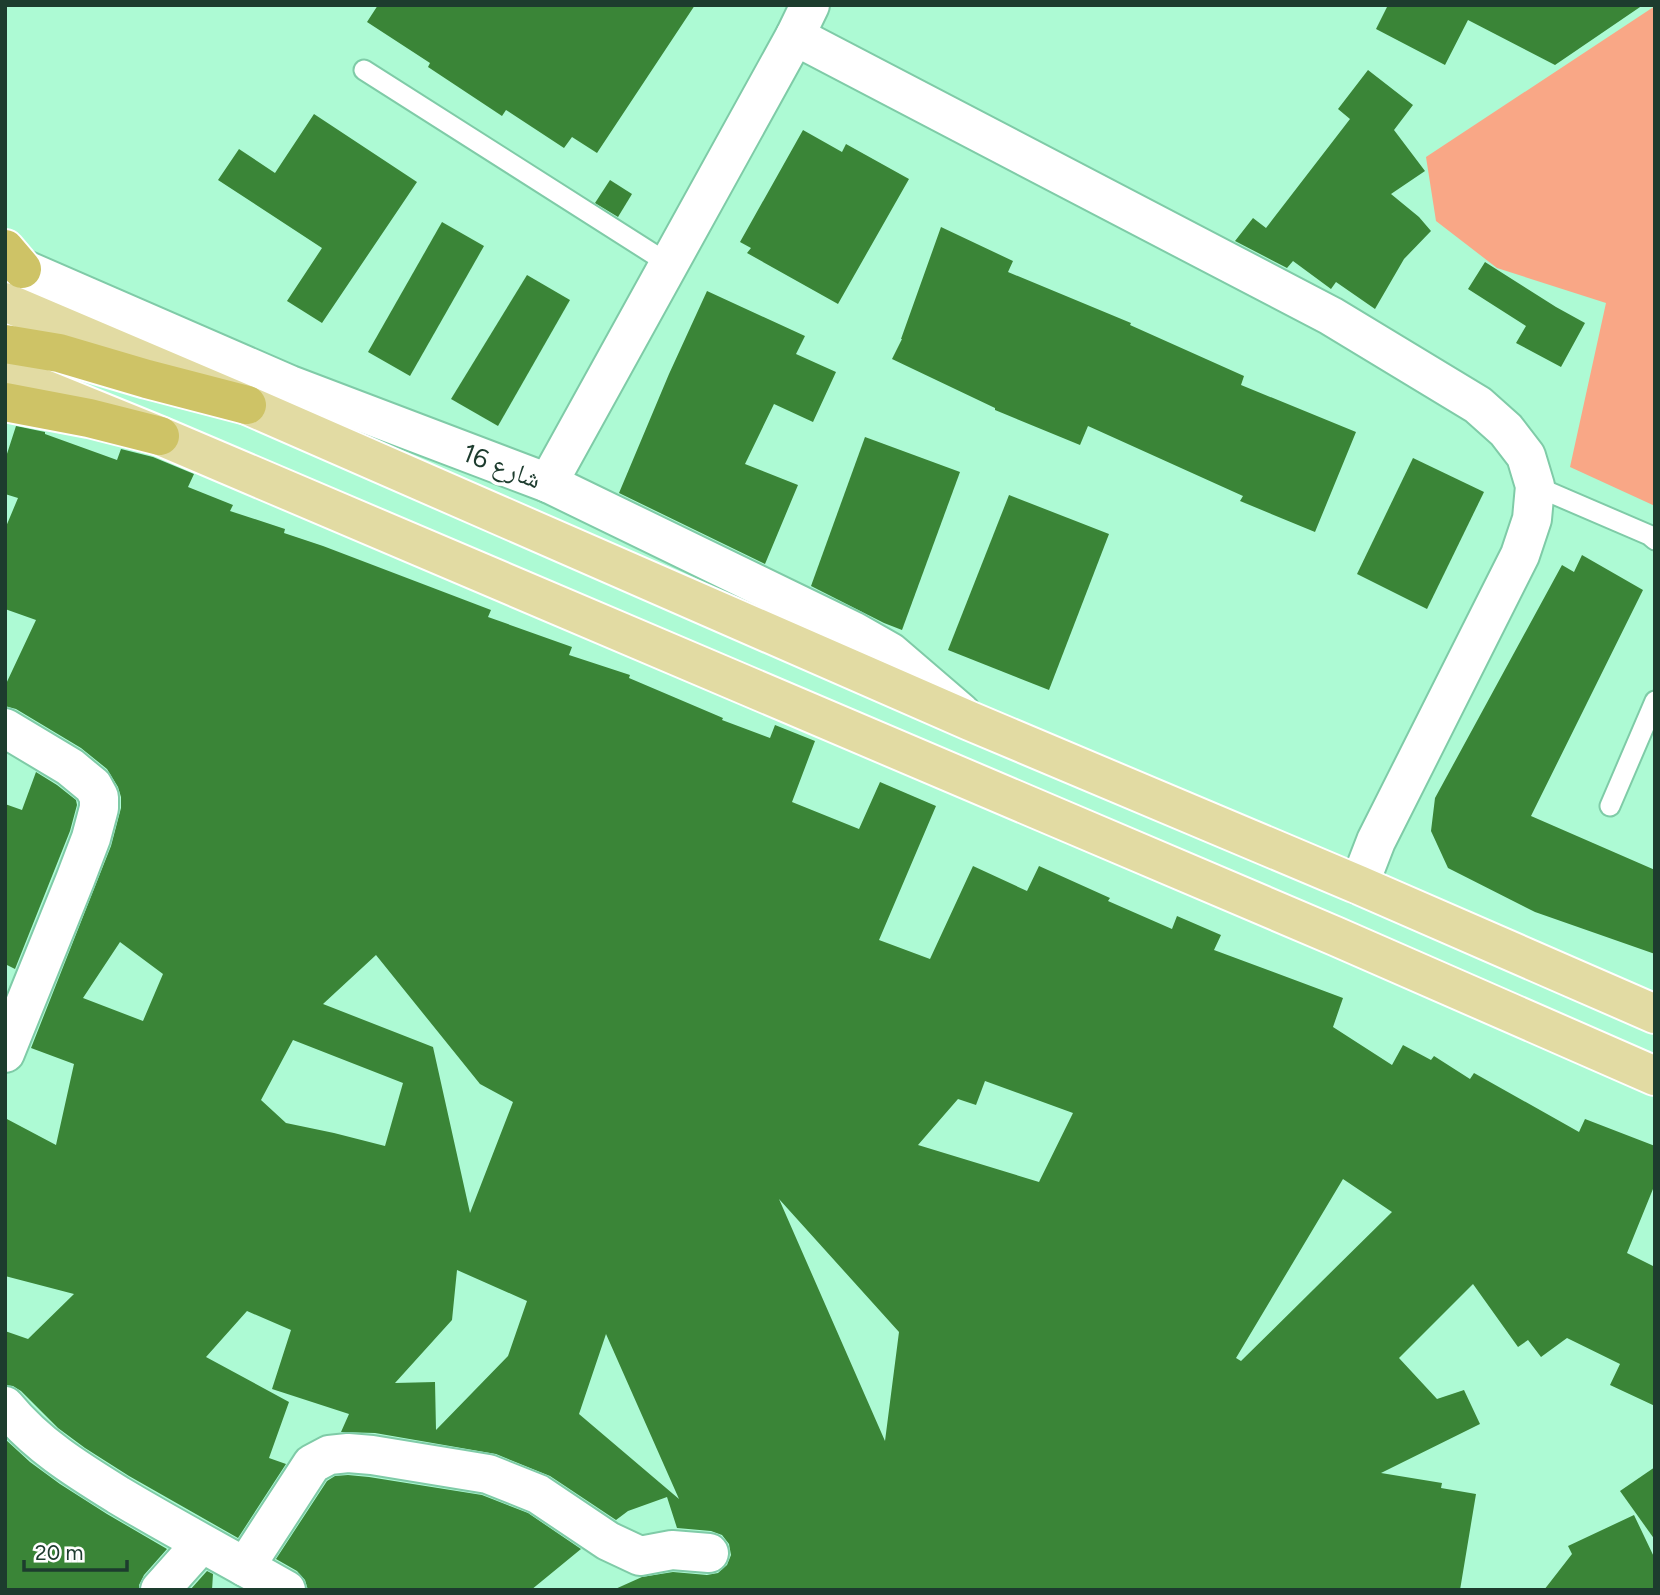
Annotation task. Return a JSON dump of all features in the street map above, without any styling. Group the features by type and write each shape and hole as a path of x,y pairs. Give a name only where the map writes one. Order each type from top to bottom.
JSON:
{"highway":[{"path":"5,344 59,353 247,404"},
{"path":"5,402 89,418 160,436"}],"main road":[{"name":"شارع 16","path":"9,270 247,404 928,703 1359,885 1655,1014"},
{"path":"5,373 160,436 1335,936 1655,1076"}],"street":[{"path":"548,483 802,20 1331,316 1450,387 1478,405 1506,430 1526,456 1535,486 1532,519 1520,555 1376,841 1359,885"},
{"name":"شارع 16","path":"9,270 290,386 548,483 853,631 890,652 970,721"},
{"path":"5,729 69,767 93,786 99,797 99,808 91,838 55,933 5,1053"},
{"path":"5,1406 34,1438 59,1457 201,1544 286,1590"},
{"path":"245,1567 312,1464 329,1455 348,1453 488,1474 538,1494 608,1541 640,1556 672,1549 709,1553"},
{"path":"160,1590 201,1544"}],"lane":[{"path":"364,70 668,264"},
{"path":"1535,486 1655,540"},
{"path":"1610,806 1655,701"}],"shaded area":[{"path":"1655,6 1655,506 1570,467 1606,303 1497,268 1436,221 1426,157"}],"building":[{"path":"378,5 695,5 597,153 572,137 564,148 506,110 502,116 428,67 430,63 367,22"},
{"path":"1388,5 1643,5 1555,65 1468,20 1445,65 1376,29"},
{"path":"1368,70 1413,105 1394,130 1425,171 1391,194 1419,217 1431,231 1404,259 1375,309 1336,282 1331,289 1293,261 1287,268 1235,241 1253,218 1266,228 1350,119 1338,109"},
{"path":"314,114 417,182 322,323 287,301 322,248 218,180 239,149 275,173"},
{"path":"803,130 842,152 846,144 909,179 838,304 747,253 751,248 740,242"},
{"path":"610,180 632,194 618,217 595,203"},
{"path":"442,222 484,246 410,376 368,352"},
{"path":"941,227 1013,261 1008,272 1131,323 1130,325 1244,376 1241,385 1356,432 1315,532 1240,501 1243,496 1088,426 1080,445 995,410 892,359 902,339"},
{"path":"1485,262 1585,323 1561,367 1516,343 1526,326 1468,289"},
{"path":"527,275 570,300 498,426 451,399"},
{"path":"707,291 805,336 796,354 836,372 813,422 774,404 745,464 798,485 765,564 619,493"},
{"path":"16,426 45,432 117,460 121,449 153,457 194,474 188,487 233,505 230,511 285,529 284,533 491,610 488,617 572,647 569,655 630,675 629,678 723,718 722,720 770,738 775,725 815,741 792,802 859,829 880,782 936,806 879,940 930,959 973,866 1027,891 1039,866 1172,929 1177,916 1221,935 1214,950 1343,998 1333,1027 1392,1065 1403,1045 1431,1060 1434,1056 1470,1079 1474,1073 1579,1132 1585,1119 1655,1146 1655,1184 1627,1253 1655,1267 1655,1406 1610,1385 1620,1364 1567,1338 1541,1357 1528,1340 1518,1347 1473,1284 1399,1358 1437,1399 1464,1390 1480,1424 1381,1473 1442,1483 1441,1488 1476,1494 1460,1590 613,1590 642,1577 673,1572 707,1575 718,1573 727,1565 731,1555 729,1544 722,1535 711,1531 677,1528 667,1497 628,1511 616,1520 550,1476 496,1454 375,1433 341,1432 349,1414 272,1389 291,1330 247,1311 206,1357 289,1402 269,1458 286,1464 238,1538 129,1476 58,1428 21,1391 5,1385 5,1331 28,1339 74,1294 5,1276 5,1118 56,1145 74,1064 31,1048 111,846 121,808 121,797 107,769 81,748 16,709 5,706 5,686 36,620 5,609 5,529 18,498 5,494 5,460","holes":["120,942 163,974 143,1021 83,998","376,955 480,1084 513,1102 470,1213 433,1047 323,1004","293,1040 403,1083 385,1146 286,1123 261,1100","985,1081 1073,1113 1039,1182 918,1145 958,1099 976,1105","1343,1179 1392,1212 1241,1361 1236,1358","779,1199 899,1332 885,1441","457,1270 527,1301 508,1356 436,1430 435,1382 395,1383 452,1320","606,1334 679,1499 579,1414"]},
{"path":"865,437 960,472 902,630 811,586"},
{"path":"1413,458 1484,492 1427,609 1357,574"},
{"path":"1009,495 1109,534 1049,690 948,650"},
{"path":"1582,555 1643,590 1531,816 1655,870 1655,954 1535,912 1448,868 1431,831 1435,798 1562,565 1574,572"},
{"path":"36,772 76,800 77,805 70,831 15,969 5,964 5,804 22,810"},
{"path":"5,1439 60,1484 167,1549 144,1575 139,1590 5,1590"},
{"path":"1655,1467 1655,1540 1620,1491"},
{"path":"348,1475 482,1495 528,1513 581,1549 531,1590 308,1590 305,1580 297,1571 276,1559 327,1481 335,1476"},
{"path":"1634,1515 1655,1559 1655,1590 1544,1590 1572,1554 1568,1546"},
{"path":"207,1571 213,1574 212,1590 190,1590"}]}
